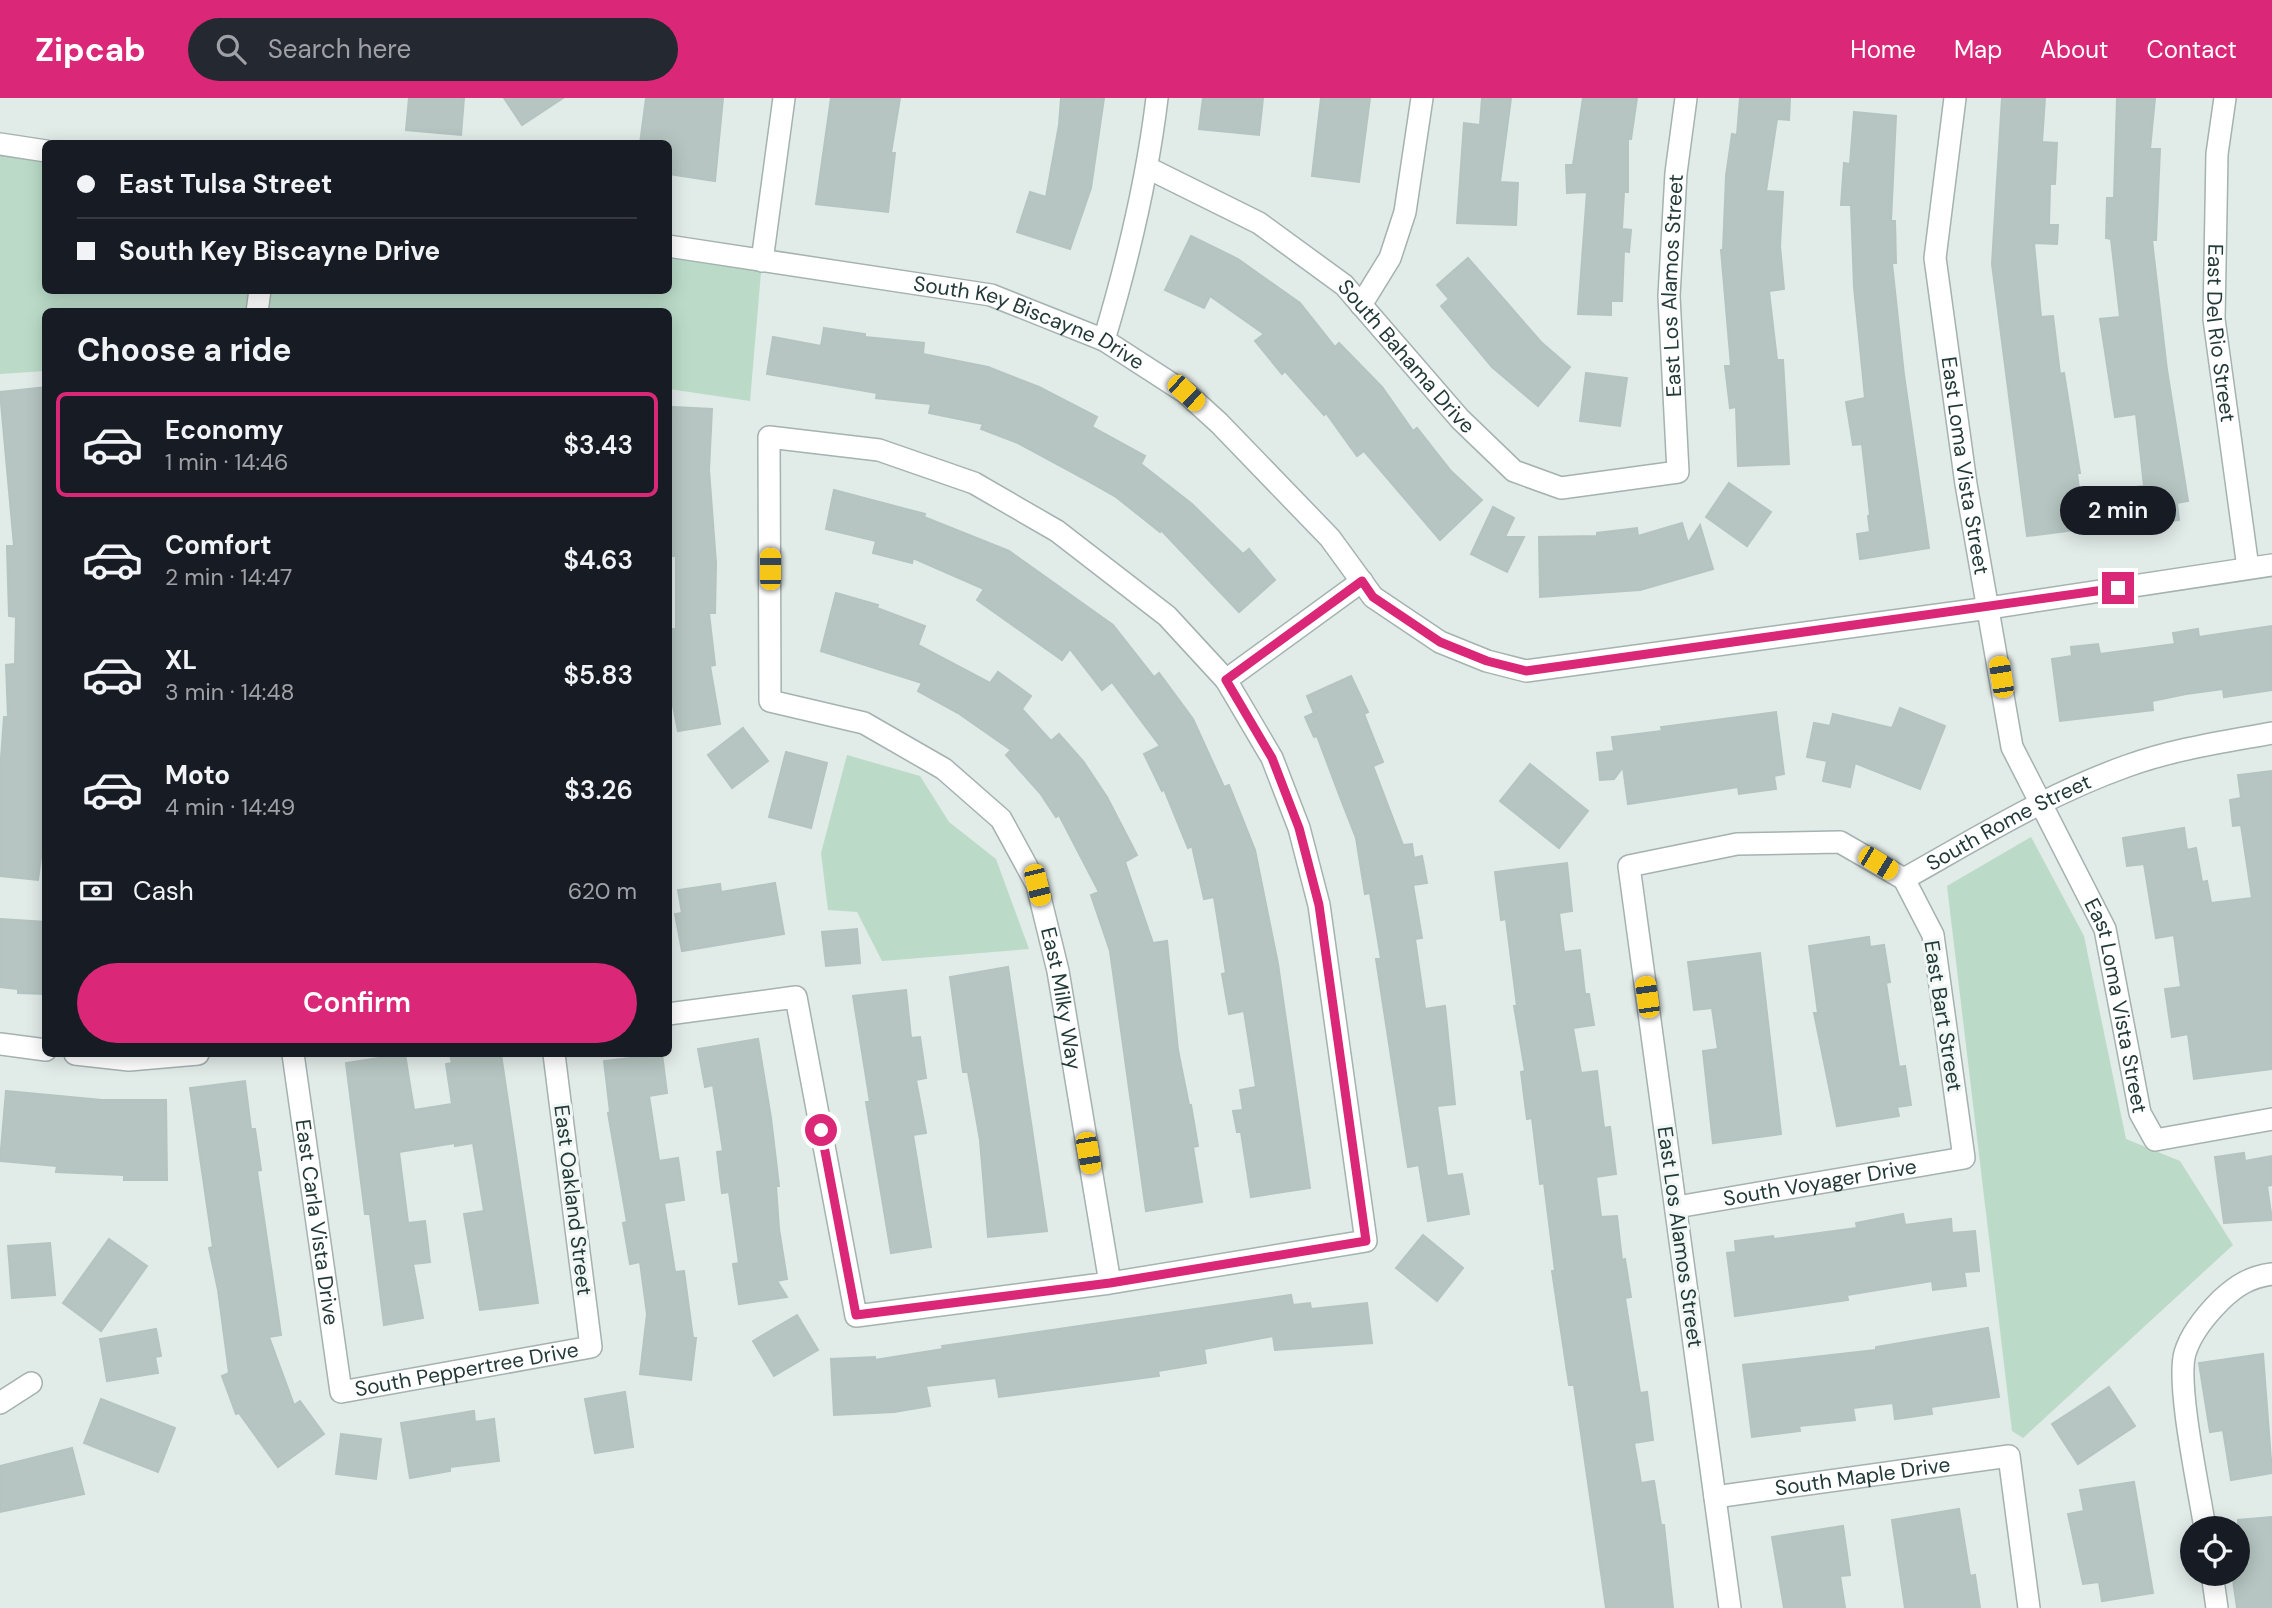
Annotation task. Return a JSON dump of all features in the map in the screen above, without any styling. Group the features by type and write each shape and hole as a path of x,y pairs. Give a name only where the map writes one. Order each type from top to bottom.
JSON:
{"street":[{"path":"762,261 784,98"},
{"path":"1104,340 1125,272 1148,168 1157,98"},
{"path":"1361,305 1391,258 1405,212 1422,98"},
{"name":"East Los Alamos Street","path":"1678,472 1669,296 1675,173 1686,98"},
{"name":"East Loma Vista Street","path":"1955,98 1935,258 1966,484 2012,747 2105,929 2140,1113 2155,1140 2272,1119"},
{"name":"East Del Rio Street","path":"2225,98 2217,153 2214,319 2248,568"},
{"path":"0,145 42,150"},
{"name":"South Bahama Drive","path":"1148,168 1259,223 1344,285 1460,419 1514,471 1561,488 1678,472"},
{"name":"South Key Biscayne Drive","path":"672,247 991,295 1104,340 1186,393 1211,416 1322,530 1373,597 1440,642 1487,661 1526,671 1989,608 2272,565"},
{"name":"East Milky Way","path":"1110,1283 1058,971 1037,885 1001,819 944,769 864,723 770,701 769,437 879,450 975,483 1057,531 1156,608 1226,680"},
{"path":"672,1013 796,997 856,1315 1110,1283 1366,1241 1319,905 1299,828 1272,758 1226,680 1362,581"},
{"name":"South Rome Street","path":"1629,866 1737,844 1840,842 1904,879 2039,802 2127,766 2172,752 2272,733"},
{"name":"East Los Alamos Street","path":"1629,866 1730,1608"},
{"name":"East Bart Street","path":"1904,879 1933,935 1964,1158"},
{"path":"0,1044 42,1049"},
{"path":"102,1057 129,1060 164,1057"},
{"name":"East Carla Vista Drive","path":"293,1057 341,1392"},
{"name":"East Oakland Street","path":"554,1057 591,1347"},
{"name":"South Voyager Drive","path":"1677,1207 1964,1158"},
{"path":"2203,1516 2183,1383 2185,1353 2211,1310 2244,1280 2272,1273"},
{"name":"South Peppertree Drive","path":"341,1392 591,1347"},
{"path":"0,1403 31,1383"},
{"name":"South Maple Drive","path":"1715,1497 2009,1456 2029,1608"},
{"path":"2214,1586 2217,1608"}],"green space":[{"path":"0,144 42,151 42,294 672,294 672,246 762,261 750,401 672,389 672,308 42,308 42,371 0,374"},
{"path":"847,755 920,776 949,822 996,859 1029,949 882,961 857,912 828,910 821,853"},
{"path":"2031,837 2084,936 2126,1139 2180,1161 2233,1245 2023,1438 2012,1431 1947,886"}],"building":[{"path":"409,98 464,98 461,135 406,130"},
{"path":"504,98 563,98 522,125"},
{"path":"646,98 723,98 715,181 672,175 672,140 641,140"},
{"path":"831,98 900,98 891,153 895,153 888,212 816,204"},
{"path":"1061,98 1104,98 1091,188 1070,249 1017,232 1030,192 1046,197"},
{"path":"1203,98 1263,98 1259,135 1199,129"},
{"path":"1321,98 1370,98 1359,182 1312,176"},
{"path":"1482,98 1511,98 1500,182 1518,183 1516,225 1457,223 1464,123 1480,125"},
{"path":"1583,98 1637,98 1631,139 1628,139 1628,192 1624,192 1622,229 1631,230 1629,252 1624,251 1622,301 1611,301 1611,315 1578,314 1587,192 1567,193 1566,165 1573,165"},
{"path":"1740,98 1790,98 1789,120 1777,119 1766,191 1783,192 1780,246 1784,289 1769,291 1777,360 1783,360 1789,464 1738,466 1736,407 1730,408 1725,366 1731,366 1721,250 1726,176 1732,134 1737,135"},
{"path":"2002,98 2045,98 2042,142 2057,143 2055,184 2050,184 2049,225 2058,225 2057,244 2034,243 2041,317 2053,316 2060,374 2064,373 2080,473 2077,473 2084,529 2027,536 1992,264"},
{"path":"2117,98 2155,98 2150,149 2160,149 2156,240 2152,240 2167,370 2188,501 2177,503 2179,520 2134,527 2127,488 2144,486 2136,414 2115,417 2100,319 2120,317 2111,239 2106,238 2107,198 2114,198"},
{"path":"1854,112 1896,116 1891,221 1895,221 1896,263 1892,263 1904,375 1929,548 1860,559 1857,534 1870,532 1870,515 1862,444 1853,445 1846,402 1865,398 1854,287 1851,205 1841,205 1844,163 1850,164"},
{"path":"1191,236 1238,259 1300,303 1335,347 1339,343 1382,387 1413,431 1417,428 1451,471 1482,500 1440,540 1364,451 1357,456 1326,413 1324,415 1285,371 1282,374 1255,341 1264,334 1210,296 1204,308 1165,290"},
{"path":"1468,258 1541,342 1570,367 1538,406 1492,367 1441,306 1449,299 1437,285"},
{"path":"824,328 865,334 865,337 924,343 923,354 988,367 1039,387 1097,417 1092,427 1145,456 1141,464 1192,504 1243,554 1249,549 1275,580 1239,612 1161,530 1160,532 1116,497 1018,443 981,429 983,424 929,413 931,404 876,398 877,393 767,374 773,337 821,346"},
{"path":"1586,373 1627,378 1620,426 1580,421"},
{"path":"42,387 42,850 38,880 0,876 0,772 4,717 8,717 6,665 15,664 16,617 9,616 7,546 14,546 0,392"},
{"path":"673,407 712,409 709,470 716,563 715,613 709,613 715,665 710,666 720,724 678,731 672,701 676,556 672,556"},
{"path":"1729,483 1771,512 1747,546 1706,517"},
{"path":"834,490 925,514 924,517 1009,551 1113,625 1154,677 1159,673 1193,719 1224,787 1229,785 1255,850 1278,964 1310,1188 1251,1197 1241,1132 1237,1132 1233,1111 1243,1110 1240,1090 1256,1087 1244,1011 1229,1014 1222,974 1226,973 1214,897 1204,899 1192,846 1188,848 1164,789 1162,791 1144,754 1160,746 1112,682 1102,690 1070,649 1062,660 977,600 984,589 913,558 912,563 873,553 876,541 826,529"},
{"path":"1493,507 1514,518 1505,537 1524,537 1507,572 1471,554"},
{"path":"1682,523 1688,543 1700,525 1713,569 1640,590 1540,597 1539,537 1597,536 1597,533 1637,528 1638,536"},
{"path":"836,593 878,605 877,608 925,626 918,645 990,683 998,672 1031,696 1022,709 1051,741 1059,734 1083,761 1107,797 1137,855 1125,862 1153,943 1167,941 1178,1050 1198,1146 1193,1147 1202,1202 1146,1211 1110,951 1091,895 1099,892 1059,815 1056,817 1040,793 1006,755 1011,750 958,713 918,691 922,683 821,651"},
{"path":"2272,626 2272,690 2224,697 2223,689 2186,694 2152,701 2153,710 2060,721 2052,659 2072,656 2071,647 2098,644 2100,654 2175,644 2173,633 2198,629 2199,637"},
{"path":"1351,676 1368,712 1364,714 1383,762 1373,766 1403,845 1412,844 1414,858 1422,856 1427,883 1413,885 1422,938 1415,939 1425,1009 1445,1006 1455,1104 1437,1106 1447,1176 1462,1174 1469,1214 1428,1221 1419,1165 1408,1167 1376,959 1381,959 1370,893 1365,894 1356,838 1317,736 1314,737 1305,717 1314,713 1307,696"},
{"path":"1900,708 1945,726 1920,789 1855,763 1850,787 1823,781 1827,761 1807,757 1814,723 1830,726 1833,714 1892,728"},
{"path":"1776,712 1784,774 1774,776 1776,789 1739,794 1738,787 1628,804 1623,767 1614,779 1600,780 1597,753 1614,751 1612,737 1662,731 1661,727"},
{"path":"743,728 768,761 732,788 708,755"},
{"path":"786,752 827,763 811,828 769,817"},
{"path":"1530,764 1588,811 1559,848 1500,801"},
{"path":"2272,771 2272,1069 2194,1079 2188,1034 2172,1037 2165,989 2181,987 2174,935 2156,938 2144,864 2127,866 2123,838 2184,828 2187,850 2196,848 2202,882 2207,881 2211,903 2252,898 2241,825 2233,826 2230,800 2241,798 2238,775"},
{"path":"1567,863 1572,911 1559,913 1564,952 1580,950 1585,994 1589,994 1594,1025 1573,1028 1581,1073 1597,1071 1604,1128 1610,1127 1616,1174 1596,1177 1601,1217 1617,1216 1622,1260 1625,1259 1631,1297 1625,1298 1640,1393 1647,1392 1653,1440 1634,1443 1641,1483 1654,1481 1661,1525 1664,1525 1673,1608 1606,1608 1574,1385 1569,1385 1552,1271 1555,1271 1544,1183 1540,1184 1532,1118 1527,1119 1521,1072 1525,1071 1514,1006 1517,1006 1506,919 1501,920 1495,872"},
{"path":"775,883 784,934 682,951 675,914 682,913 678,890 720,884 721,892"},
{"path":"0,919 42,922 42,994 18,993 18,989 0,987"},
{"path":"857,929 860,963 826,966 822,932"},
{"path":"1869,937 1870,947 1884,945 1890,982 1886,983 1899,1067 1905,1066 1911,1105 1897,1107 1899,1116 1837,1126 1814,1013 1818,1013 1809,946"},
{"path":"1760,953 1781,1134 1713,1143 1703,1051 1718,1049 1712,1008 1694,1010 1688,962"},
{"path":"1008,967 1047,1231 988,1237 980,1140 968,1072 963,1072 950,977"},
{"path":"906,990 911,1038 920,1037 926,1078 916,1080 926,1133 913,1135 931,1247 891,1253 866,1102 870,1102 853,996"},
{"path":"758,1039 771,1118 779,1186 776,1186 779,1229 787,1279 777,1281 787,1297 739,1304 733,1264 739,1263 729,1192 722,1193 717,1152 723,1151 713,1085 705,1087 698,1049"},
{"path":"405,1057 414,1110 452,1104 446,1064 452,1063 451,1057 501,1057 538,1303 480,1310 464,1214 484,1211 473,1143 455,1146 455,1143 399,1152 408,1223 425,1221 430,1262 413,1264 423,1318 384,1325 370,1214 365,1214 346,1063"},
{"path":"662,1057 667,1093 649,1096 659,1161 678,1158 684,1200 664,1203 675,1272 684,1271 693,1338 696,1338 691,1380 640,1374 647,1314 640,1262 630,1264 623,1223 627,1222 608,1113 604,1061"},
{"path":"245,1081 251,1129 255,1129 261,1170 257,1171 281,1335 269,1337 294,1405 300,1401 324,1434 278,1467 239,1413 236,1414 222,1376 229,1373 218,1290 209,1248 213,1247 190,1088"},
{"path":"6,1091 102,1100 166,1100 167,1180 124,1180 124,1175 56,1172 57,1166 0,1161"},
{"path":"2244,1153 2245,1161 2272,1156 2272,1185 2267,1186 2272,1220 2224,1223 2215,1157"},
{"path":"1903,1214 1905,1225 1951,1219 1952,1233 1975,1231 1979,1271 1964,1272 1966,1286 1933,1290 1932,1281 1847,1295 1848,1300 1735,1316 1727,1253 1736,1252 1735,1241 1773,1236 1774,1239 1857,1228 1856,1223"},
{"path":"1423,1235 1463,1268 1437,1301 1396,1268"},
{"path":"109,1239 147,1266 101,1331 63,1303"},
{"path":"50,1243 55,1295 12,1298 8,1246"},
{"path":"1291,1295 1293,1305 1310,1303 1311,1309 1367,1303 1372,1343 1275,1350 1273,1336 1204,1349 1206,1363 1158,1371 1159,1376 999,1397 996,1378 926,1386 930,1406 894,1412 834,1415 831,1359 875,1357 875,1360 943,1349 942,1346"},
{"path":"797,1315 818,1350 774,1376 753,1341"},
{"path":"1988,1328 1999,1397 1931,1407 1932,1414 1895,1419 1893,1403 1853,1408 1855,1420 1799,1426 1800,1431 1752,1437 1743,1365 1876,1350 1876,1347"},
{"path":"156,1329 161,1356 155,1357 158,1373 107,1381 100,1339"},
{"path":"2263,1354 2272,1473 2231,1480 2223,1430 2210,1432 2199,1363"},
{"path":"2109,1387 2135,1426 2078,1464 2052,1424"},
{"path":"625,1392 633,1447 595,1453 585,1399"},
{"path":"101,1399 175,1428 158,1472 84,1443"},
{"path":"474,1411 475,1422 494,1419 499,1461 450,1467 450,1471 410,1478 401,1423"},
{"path":"341,1434 381,1439 376,1479 336,1474"},
{"path":"72,1448 84,1494 0,1512 0,1466"},
{"path":"2134,1482 2153,1593 2102,1601 2099,1582 2083,1584 2068,1514 2084,1511 2080,1490"},
{"path":"1959,1509 1970,1576 1975,1575 1980,1608 1905,1608 1892,1520"},
{"path":"2272,1517 2272,1608 2237,1608 2234,1586 2250,1586 2250,1519"},
{"path":"1843,1526 1850,1575 1840,1576 1845,1608 1784,1608 1772,1537"}],"route":[{"path":"821,1130 856,1315 1110,1283 1366,1241 1319,905 1299,828 1272,758 1226,680 1362,581 1373,597 1440,642 1487,661 1526,671 2118,588"}]}
